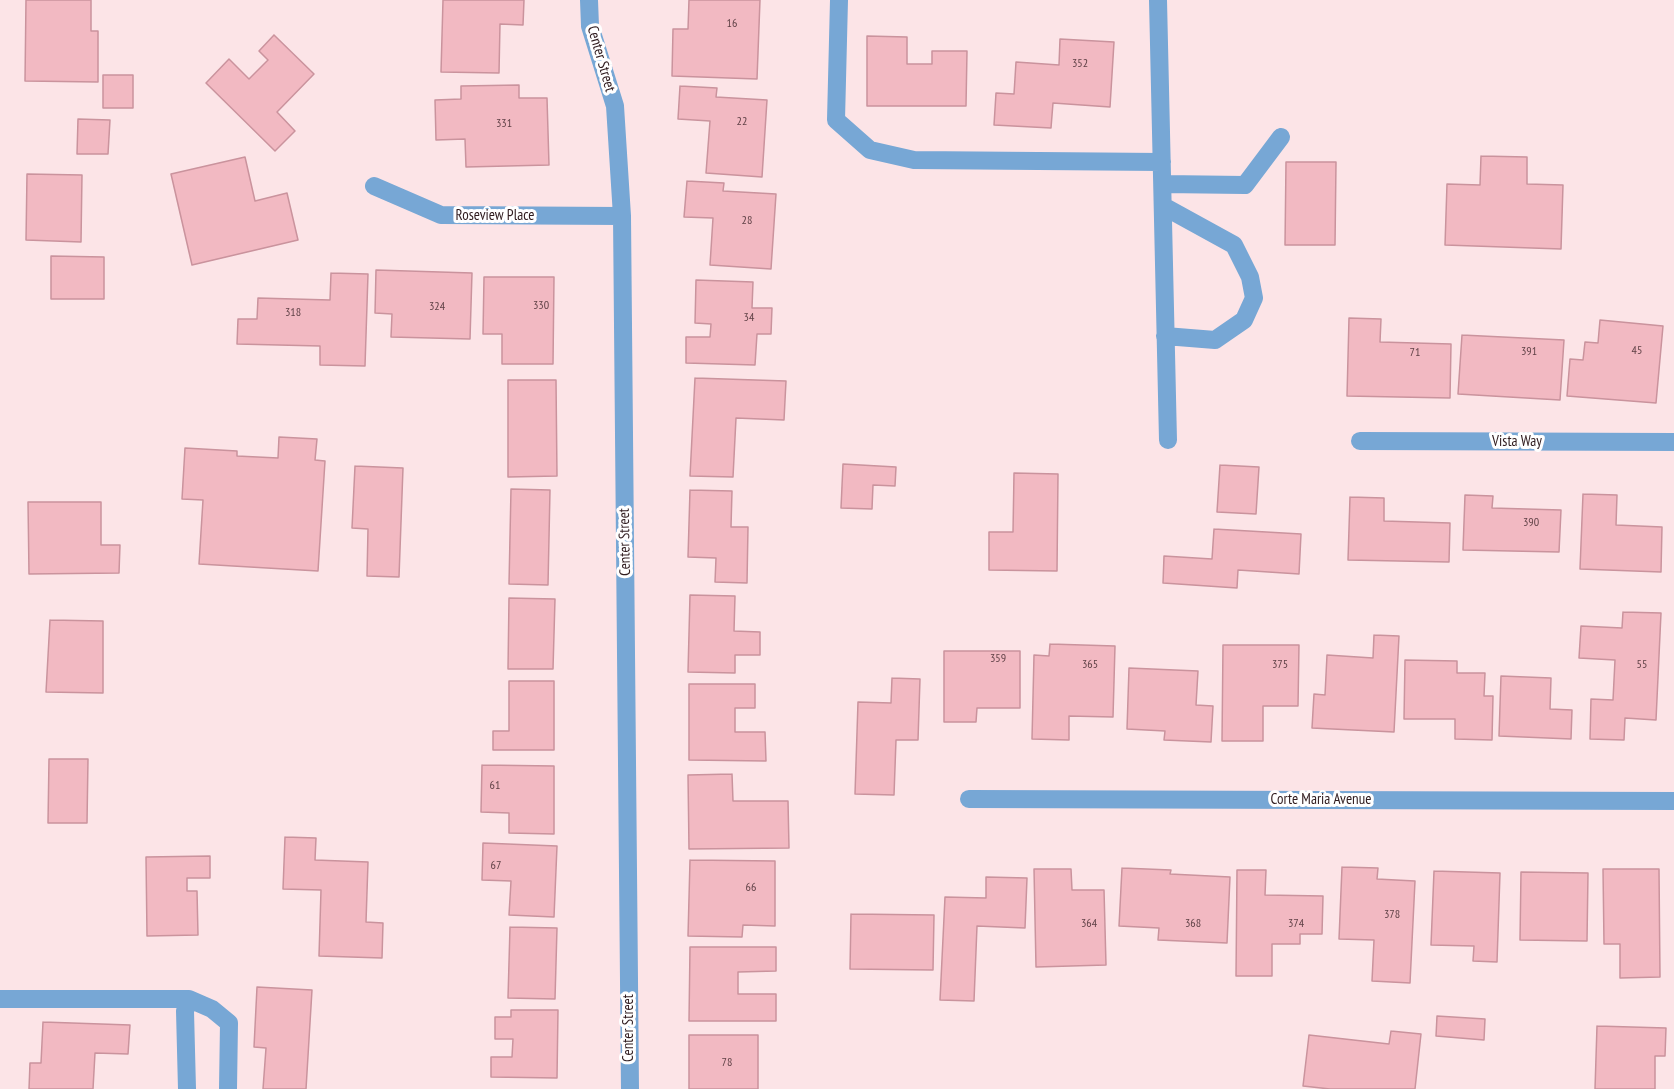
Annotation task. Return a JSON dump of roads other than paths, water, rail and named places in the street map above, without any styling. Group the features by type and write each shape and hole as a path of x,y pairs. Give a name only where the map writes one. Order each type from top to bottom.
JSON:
{"street":[{"name":"Center Street","path":"589,0 590,26 615,106 622,216 630,1089"},
{"path":"839,0 836,120 870,150 914,160 1162,162"},
{"path":"1158,0 1168,440"},
{"path":"1163,184 1245,186 1281,136"},
{"name":"Roseview Place","path":"374,186 441,215 622,216"},
{"path":"1163,206 1234,244 1250,277 1254,298 1244,320 1215,340 1165,336"},
{"name":"Vista Way","path":"1360,441 1674,442"},
{"name":"Corte Maria Avenue","path":"969,799 1674,801"},
{"path":"0,999 189,999 212,1009 229,1023 228,1089"},
{"path":"187,1089 185,1011 189,999"}]}
